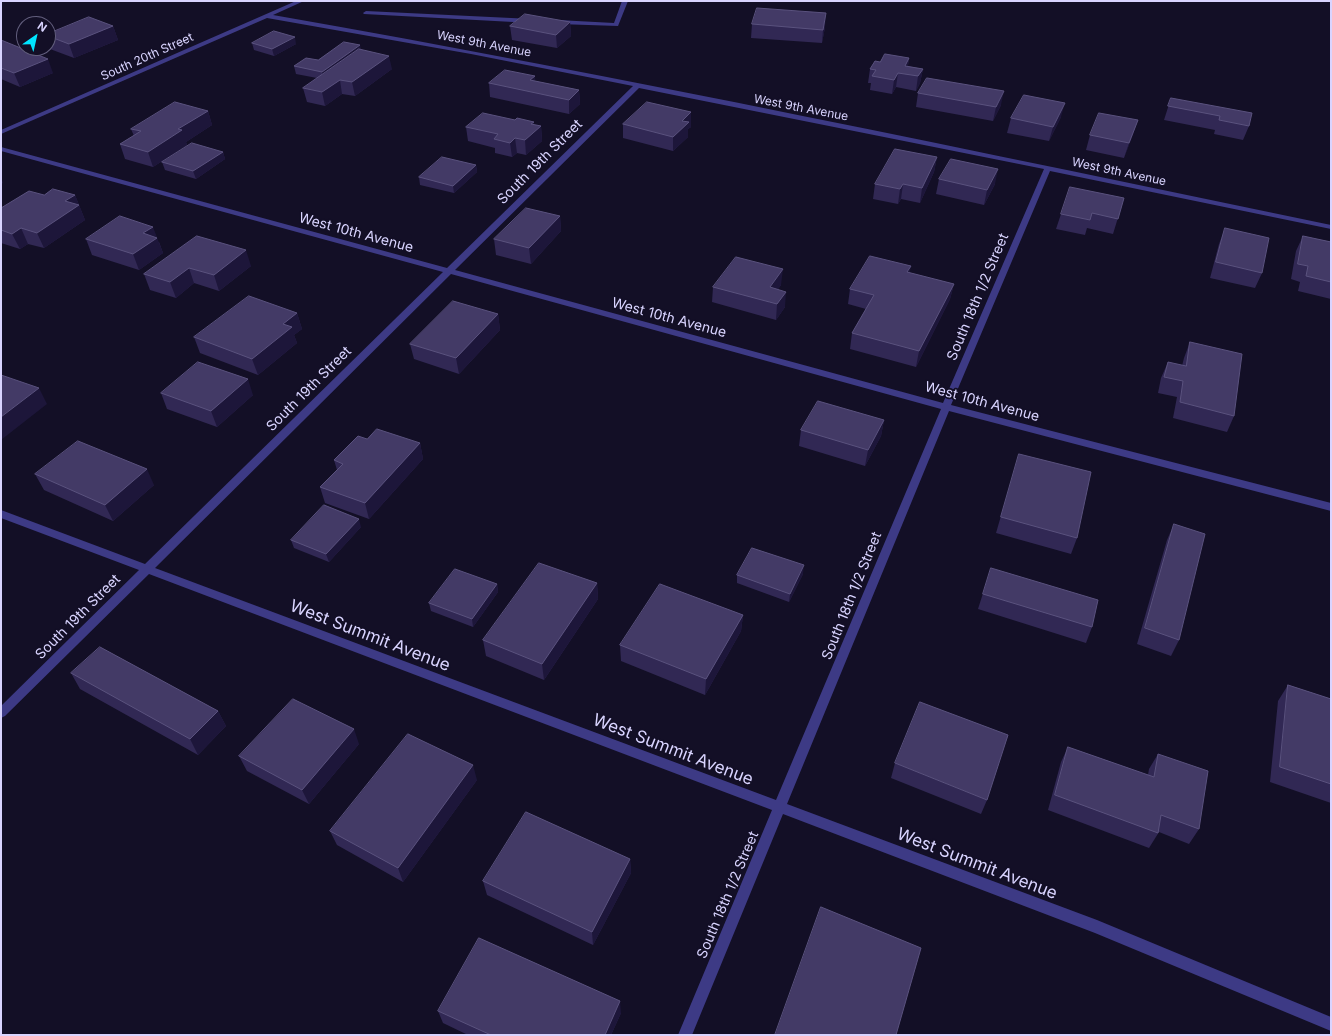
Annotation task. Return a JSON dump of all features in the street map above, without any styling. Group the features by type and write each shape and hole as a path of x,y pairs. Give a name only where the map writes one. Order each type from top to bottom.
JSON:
{"street":[{"name":"South 20th Street","path":"1,132 301,1"},
{"path":"554,22 616,25 626,1"},
{"path":"366,13 538,21"},
{"name":"West 9th Avenue","path":"266,16 403,39 1048,168 1331,227"},
{"name":"South 19th Street","path":"1,713 637,86"},
{"name":"West 10th Avenue","path":"1,150 946,407 1331,507"},
{"name":"South 18th 1/2 Street","path":"685,1035 946,407 1048,168"},
{"name":"West Summit Avenue","path":"1,514 146,570 1097,927 1331,1024"}],"building":[{"path":"757,8 826,13 823,30 752,24"},
{"path":"525,14 570,22 556,35 510,26"},
{"path":"89,17 113,26 69,44 56,39 56,31"},
{"path":"274,31 295,37 272,49 252,43"},
{"path":"1,40 16,46 16,56 41,56 48,59 14,73 1,68"},
{"path":"344,42 360,45 322,72 294,66 306,58 318,60"},
{"path":"359,49 389,56 352,82 340,80 322,92 303,88"},
{"path":"885,54 909,58 905,66 923,69 918,76 898,73 894,80 872,76 876,70 870,69 875,61 880,62"},
{"path":"505,70 535,76 530,80 579,90 569,100 489,83"},
{"path":"927,78 1004,91 996,107 918,93"},
{"path":"1024,95 1065,103 1053,127 1011,118"},
{"path":"1171,98 1252,113 1249,126 1219,120 1220,116 1168,106"},
{"path":"175,102 208,111 178,129 182,130 148,152 120,144 141,131 131,129"},
{"path":"647,102 691,112 682,121 689,122 673,137 623,124"},
{"path":"483,113 515,120 517,118 534,122 531,124 541,126 525,140 515,138 510,143 494,139 498,134 466,127"},
{"path":"1099,113 1138,120 1129,143 1090,135"},
{"path":"192,143 223,152 193,171 162,162"},
{"path":"895,149 937,157 922,188 903,184 900,189 875,184"},
{"path":"442,157 476,165 453,186 419,177"},
{"path":"951,159 998,169 987,190 939,179"},
{"path":"1070,187 1124,198 1118,219 1092,213 1090,220 1061,214"},
{"path":"53,189 75,195 65,201 79,205 37,233 21,228 12,234 1,230 1,208 29,191 44,195"},
{"path":"526,208 560,216 529,248 494,239"},
{"path":"120,216 153,227 143,233 157,238 133,254 86,239"},
{"path":"1225,228 1269,238 1262,273 1216,262"},
{"path":"197,236 246,250 214,275 189,268 170,282 144,274"},
{"path":"1303,236 1331,242 1331,282 1306,276 1308,266 1298,264"},
{"path":"870,256 911,266 907,272 954,284 919,351 852,333 874,295 850,289"},
{"path":"736,257 783,269 770,287 786,292 777,304 713,287"},
{"path":"249,296 297,313 283,324 292,327 252,359 194,337"},
{"path":"453,301 498,314 456,358 410,344"},
{"path":"1190,342 1242,354 1234,416 1180,402 1183,381 1164,377 1168,362 1186,366"},
{"path":"198,362 248,379 211,411 161,393"},
{"path":"1,375 39,388 1,417"},
{"path":"818,401 884,420 868,450 801,430"},
{"path":"377,429 420,443 365,503 320,487 343,464 334,460 358,436 367,439"},
{"path":"78,441 147,469 105,505 35,474"},
{"path":"1019,454 1091,472 1077,538 1001,517"},
{"path":"324,505 359,519 326,554 291,540"},
{"path":"1174,524 1205,534 1179,640 1145,628"},
{"path":"752,548 804,565 790,594 737,575"},
{"path":"539,563 597,583 542,664 483,640"},
{"path":"991,568 1098,600 1092,627 983,594"},
{"path":"455,569 497,584 472,619 429,603"},
{"path":"660,584 743,615 706,679 620,645"},
{"path":"100,647 218,711 190,739 71,673"},
{"path":"1288,685 1331,699 1331,784 1280,767"},
{"path":"293,699 354,729 302,790 239,756"},
{"path":"920,702 1008,735 987,800 895,763"},
{"path":"408,734 473,765 398,868 330,831"},
{"path":"1068,747 1154,777 1158,754 1208,771 1199,829 1161,815 1158,833 1055,795"},
{"path":"526,812 630,859 592,932 483,881"},
{"path":"821,907 921,948 896,1035 775,1035"},
{"path":"479,938 620,1001 605,1035 491,1035 438,1011"}]}
